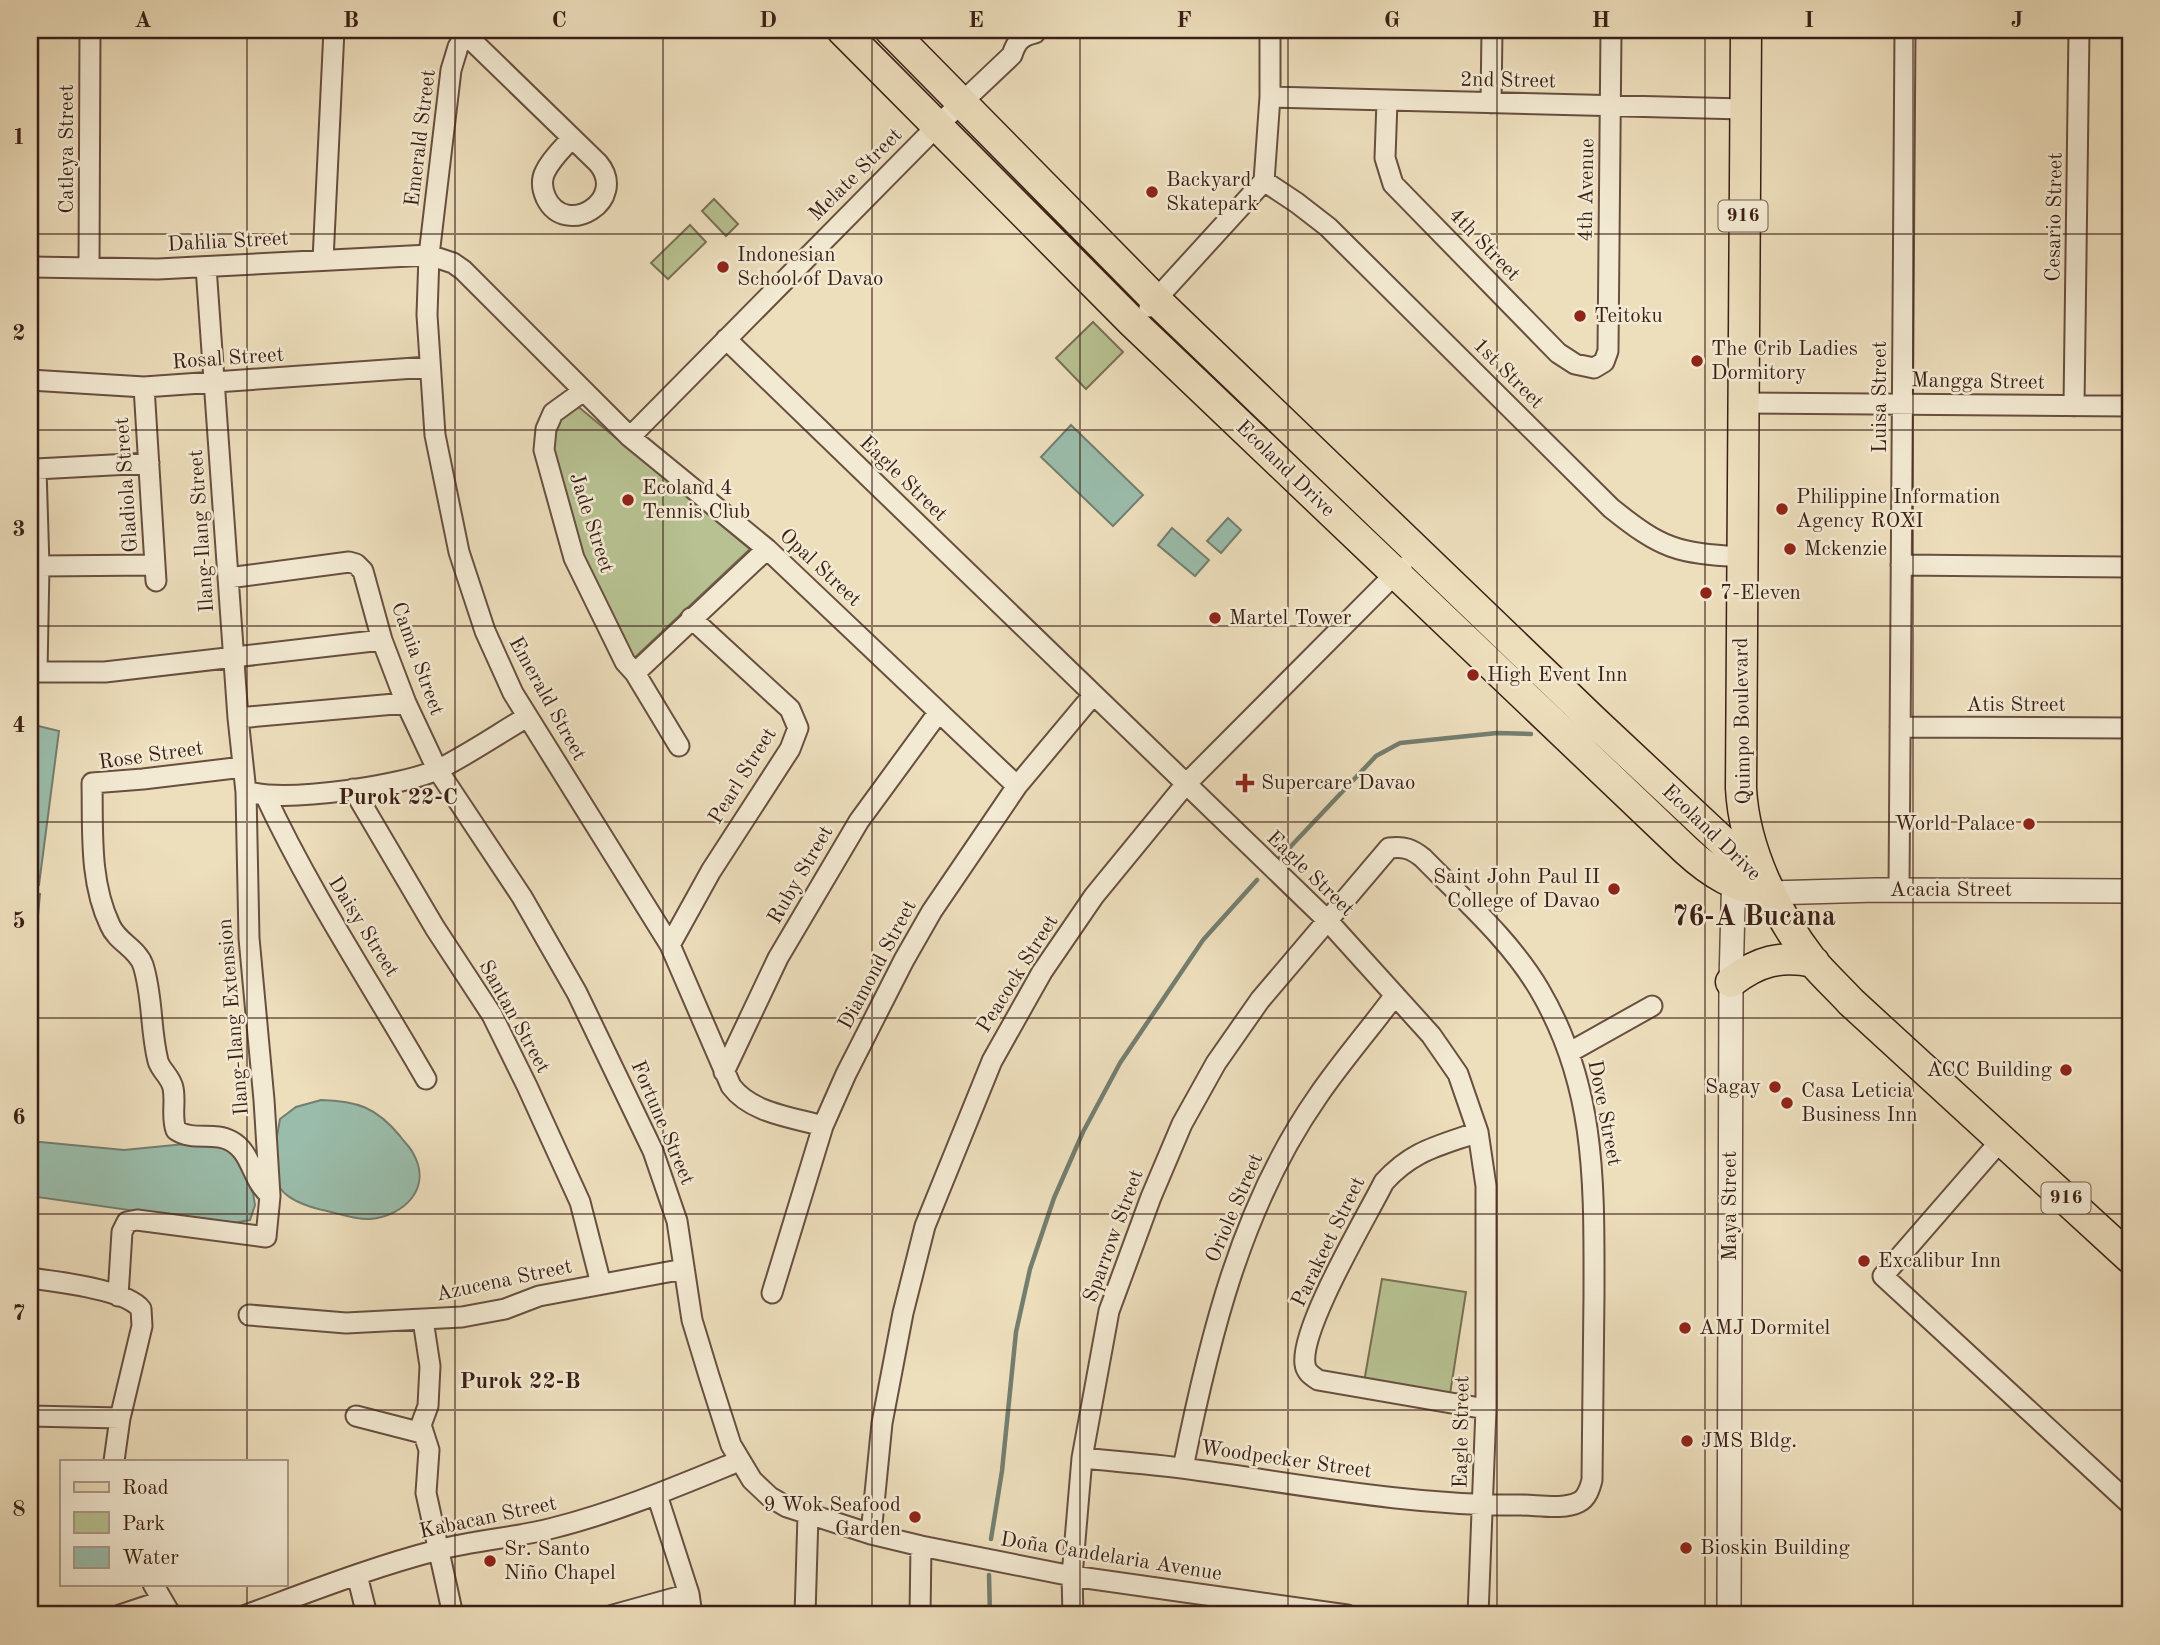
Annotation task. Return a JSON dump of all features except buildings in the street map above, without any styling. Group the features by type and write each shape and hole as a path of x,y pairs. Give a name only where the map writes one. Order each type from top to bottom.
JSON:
{"main road":[{"name":"Ecoland Drive","path":"842,30 1133,323 1686,850 1711,872 1734,884 1771,892"},
{"name":"Ecoland Drive","path":"890,30 1156,300 1735,853 1771,892"},
{"name":"Quimpo Boulevard","path":"1745,30 1741,798 1751,841 1771,892 1814,962 1851,1002 2130,1258"},
{"path":"1731,982 1752,967 1773,959 1789,958 1814,962"}],"street":[{"name":"Catleya Street","path":"89,268 90,30"},
{"path":"323,260 334,30"},
{"path":"1133,323 1264,181 1270,97 1270,30"},
{"path":"1491,103 1492,30"},
{"name":"4th Avenue","path":"1608,351 1611,30"},
{"name":"Luisa Street","path":"1899,890 1905,30"},
{"name":"Cesario Street","path":"2074,406 2079,30"},
{"path":"464,32 572,138"},
{"name":"Emerald Street","path":"464,32 452,71 429,255 427,316 435,435 459,552 485,631 509,685 670,946 724,1072 739,1097 750,1104 823,1126"},
{"name":"Melate Street","path":"630,437 937,126 1012,55 1015,44 1025,35 1037,32"},
{"name":"2nd Street","path":"1270,97 1744,109"},
{"name":"4th Street","path":"1387,100 1385,158 1393,184 1558,353 1575,364 1594,368 1604,362 1608,351"},
{"name":"1st Street","path":"1264,181 1328,227 1611,508 1662,544 1682,551 1741,557"},
{"name":"Dahlia Street","path":"30,267 206,267 429,255"},
{"name":"Opal Street","path":"429,255 453,263 463,270 582,392 630,437 766,549 1017,786"},
{"name":"Ilang-Ilang Street","path":"206,267 238,718 243,767 256,793"},
{"name":"Eagle Street","path":"726,339 1327,920 1431,1035 1458,1074 1478,1132 1486,1186 1486,1409 1478,1615"},
{"name":"Rosal Street","path":"30,380 144,387 429,367"},
{"name":"Gladiola Street","path":"36,561 156,573 144,387"},
{"name":"Jade Street","path":"582,392 553,413 546,429 544,450 574,558 625,662 635,673 679,746"},
{"name":"Mangga Street","path":"1741,402 2130,406"},
{"path":"149,463 36,469 33,672 105,671 382,640"},
{"path":"635,673 766,549"},
{"name":"Peacock Street","path":"871,1534 882,1423 906,1301 925,1226 992,1061 1042,972 1094,895 1185,785 1418,552"},
{"name":"Camia Street","path":"228,578 349,562 356,564 365,578 382,640 406,703 438,769"},
{"path":"1901,565 2130,567"},
{"name":"Pearl Street","path":"670,946 711,871 790,749 798,729 790,709 691,618"},
{"name":"Diamond Street","path":"772,1293 823,1126 858,1051 932,911 1017,786 1093,695"},
{"path":"238,718 406,703"},
{"name":"Ruby Street","path":"724,1072 778,958 859,821 938,713"},
{"path":"256,793 352,789 394,782 438,769 527,717"},
{"name":"Atis Street","path":"1900,727 2130,729"},
{"name":"Rose Street","path":"243,767 92,783 94,855 98,888 111,928 116,937 142,962 159,1064 173,1086 176,1130 186,1135 220,1137 233,1142 246,1157 270,1196"},
{"name":"Fortune Street","path":"438,769 522,897 577,993 653,1151 677,1221 692,1320 724,1425 739,1461 752,1480 787,1507 871,1534"},
{"name":"Santan Street","path":"352,789 498,1027 580,1202 601,1284"},
{"name":"Daisy Street","path":"256,793 377,992 426,1079"},
{"name":"Ilang-Ilang Extension","path":"118,1296 122,1232 127,1222 137,1220 265,1237 270,1196 249,938 256,793"},
{"name":"Maya Street","path":"1729,1615 1731,982 1735,853 1741,798"},
{"name":"Dove Street","path":"1327,920 1390,848 1402,846 1412,850 1499,936 1538,988 1570,1052 1588,1123 1594,1188 1592,1480 1590,1490 1578,1503 1484,1506"},
{"name":"Acacia Street","path":"1771,892 2130,891"},
{"name":"Sparrow Street","path":"1073,1615 1072,1576 1082,1458 1110,1311 1151,1197 1182,1124 1223,1052 1261,1000 1327,920"},
{"name":"Oriole Street","path":"1183,1468 1207,1356 1233,1269 1266,1185 1317,1096 1395,995"},
{"path":"1570,1052 1652,1006"},
{"name":"Parakeet Street","path":"1478,1132 1418,1153 1399,1165 1384,1182 1322,1301 1306,1348 1305,1364 1309,1374 1318,1380 1486,1409"},
{"path":"2002,1139 1883,1276 2130,1504"},
{"name":"Azucena Street","path":"249,1315 346,1323 462,1317 505,1309 540,1296 684,1269"},
{"path":"30,1278 118,1296 132,1300 141,1309 142,1326 120,1418 114,1460"},
{"path":"423,1320 430,1366 428,1406 421,1425 429,1450 426,1493 453,1615"},
{"path":"30,1416 120,1418"},
{"path":"356,1416 422,1433"},
{"name":"Woodpecker Street","path":"1082,1458 1183,1468 1363,1495 1484,1506"},
{"name":"Kabacan Street","path":"246,1615 439,1549 551,1529 657,1495 739,1461"},
{"path":"657,1495 689,1594 692,1615"},
{"path":"806,1615 808,1515"},
{"name":"Doña Candelaria Avenue","path":"871,1534 1072,1576 1347,1615"},
{"path":"920,1615 921,1546"},
{"path":"357,1575 367,1615"},
{"path":"613,1615 689,1594"},
{"path":"120,1615 162,1600"}],"green space":[{"path":"714,199 738,224 726,236 702,211"},
{"path":"690,225 706,242 668,279 651,263"},
{"path":"1093,322 1123,352 1086,389 1056,358"},
{"name":"Ecoland 4 Tennis Club","path":"575,404 750,549 630,662 584,569 554,457 554,423"},
{"path":"1382,1279 1466,1292 1450,1394 1364,1382"}],"water":[{"path":"1071,425 1143,495 1113,526 1041,457"},
{"path":"1228,518 1241,530 1221,553 1207,541"},
{"path":"1172,528 1209,560 1195,576 1158,545"},
{"path":"30,724 59,731 39,885 30,884"},
{"path":"30,894 40,894 30,1000"},
{"path":"321,1100 355,1104 374,1112 391,1126 410,1149 418,1166 419,1178 412,1198 404,1206 382,1217 360,1219 308,1206 289,1197 280,1188 276,1181 274,1164 280,1119 296,1107"},
{"path":"30,1141 124,1150 205,1142 229,1150 253,1193 255,1205 250,1220 227,1224 30,1196"}],"waterway":[{"path":"1276,862 1376,756 1400,743 1497,733 1531,734"},
{"path":"991,1539 1002,1471 1016,1332 1030,1269 1054,1198 1083,1132 1120,1063 1203,940 1257,880"},
{"path":"989,1575 990,1615"}],"place":[{"name":"Backyard Skatepark","path":"1152,192"},
{"name":"Indonesian School of Davao","path":"723,267"},
{"name":"Teitoku","path":"1580,316"},
{"name":"The Crib Ladies Dormitory","path":"1697,361"},
{"name":"Ecoland 4 Tennis Club","path":"628,500"},
{"name":"Philippine Information Agency ROXI","path":"1782,509"},
{"name":"Mckenzie","path":"1790,549"},
{"name":"7-Eleven","path":"1706,593"},
{"name":"Martel Tower","path":"1215,618"},
{"name":"High Event Inn","path":"1473,675"},
{"name":"Supercare Davao","path":"1245,783"},
{"name":"World Palace","path":"2029,824"},
{"name":"Saint John Paul II College of Davao","path":"1614,889"},
{"name":"ACC Building","path":"2066,1070"},
{"name":"Sagay","path":"1775,1087"},
{"name":"Casa Leticia Business Inn","path":"1787,1103"},
{"name":"Excalibur Inn","path":"1864,1261"},
{"name":"AMJ Dormitel","path":"1685,1328"},
{"name":"JMS Bldg.","path":"1687,1441"},
{"name":"9 Wok Seafood Garden","path":"915,1517"},
{"name":"Bioskin Building","path":"1686,1548"},
{"name":"Sr. Santo Niño Chapel","path":"490,1561"}],"district":[{"name":"Purok 22-C","path":"398,797"},
{"name":"76-A Bucana","path":"1754,918"},
{"name":"Purok 22-B","path":"520,1381"}]}
